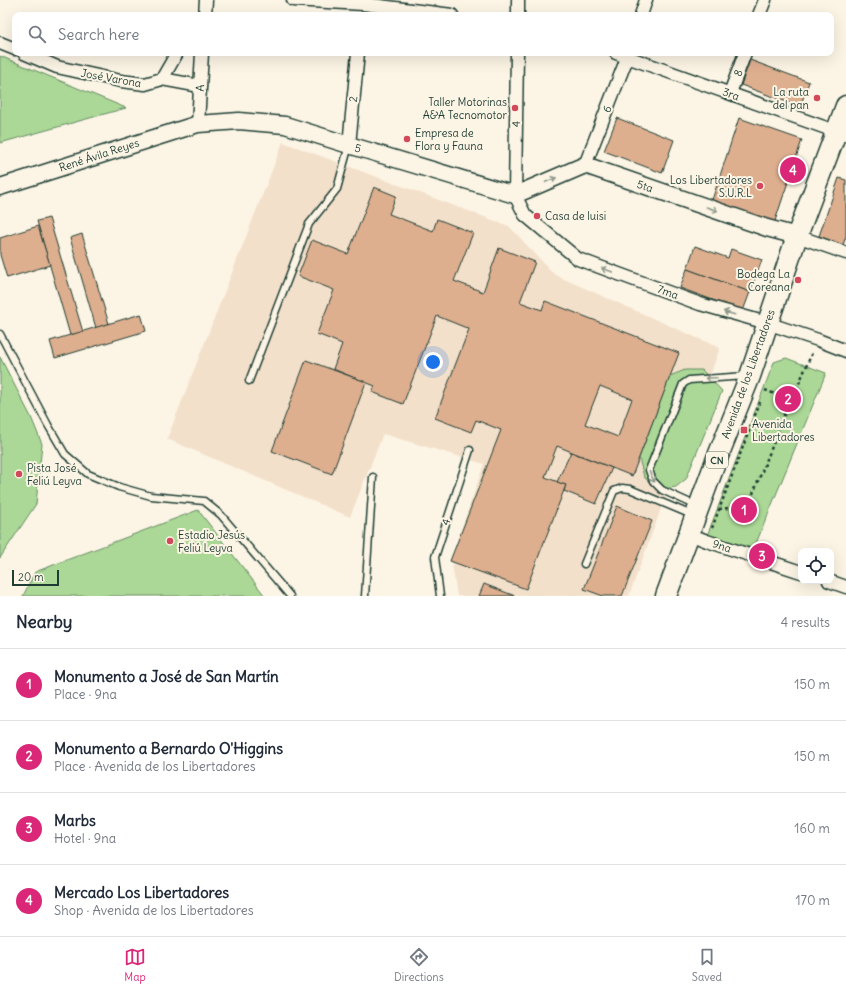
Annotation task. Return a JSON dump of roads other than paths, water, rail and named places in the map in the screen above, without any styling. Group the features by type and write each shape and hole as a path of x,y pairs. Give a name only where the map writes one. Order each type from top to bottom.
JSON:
{"main road":[{"name":"Avenida de los Libertadores","path":"666,596 698,524 797,236 841,133 846,106"}],"street":[{"path":"293,0 422,12"},
{"path":"518,0 518,12"},
{"path":"643,12 646,0"},
{"path":"760,12 765,0"},
{"path":"0,43 12,48"},
{"name":"José Varona","path":"31,56 57,67 121,82 145,84 162,79 200,86"},
{"path":"162,79 175,56"},
{"name":"A","path":"198,124 202,56"},
{"name":"2","path":"349,145 358,56"},
{"name":"4","path":"515,195 517,56"},
{"name":"6","path":"585,165 628,56"},
{"name":"3ra","path":"631,56 841,133"},
{"name":"8","path":"730,93 744,56"},
{"name":"5","path":"198,124 239,121 285,125 515,195"},
{"name":"René Ávila Reyes","path":"0,187 198,124"},
{"path":"515,195 585,165"},
{"name":"5ta","path":"585,165 767,228 797,236 846,253"},
{"name":"7ma","path":"515,195 525,215 578,259 700,304 767,323 846,351"},
{"name":"9na","path":"698,524 798,571"},
{"path":"834,583 846,587"}],"lane":[{"path":"248,381 309,224 337,189 349,145"},
{"path":"0,334 65,454 88,474 119,487 150,496 204,501 221,515 290,596"},
{"path":"698,524 653,481 649,470 683,384 689,380 750,376"},
{"name":"4","path":"440,596 434,558 470,450"},
{"path":"365,596 373,477"},
{"path":"584,564 614,491 622,488 630,489 698,524"}],"place":[{"name":"La ruta del pan","path":"817,98"},
{"name":"Taller Motorinas A&A Tecnomotor","path":"515,108"},
{"name":"Empresa de Flora y Fauna","path":"407,139"},
{"name":"Mercado Los Libertadores","path":"793,170"},
{"name":"Los Libertadores S.U.R.L","path":"760,186"},
{"name":"Casa de luisi","path":"537,216"},
{"name":"Bodega La Coreana","path":"798,280"},
{"name":"Monumento a Bernardo O'Higgins","path":"788,399"},
{"name":"Avenida Libertadores","path":"744,430"},
{"name":"Pista José Feliú Leyva","path":"19,474"},
{"name":"Monumento a José de San Martín","path":"744,510"},
{"name":"Estadio Jesús Feliú Leyva","path":"170,541"},
{"name":"Marbs","path":"762,556"}]}
